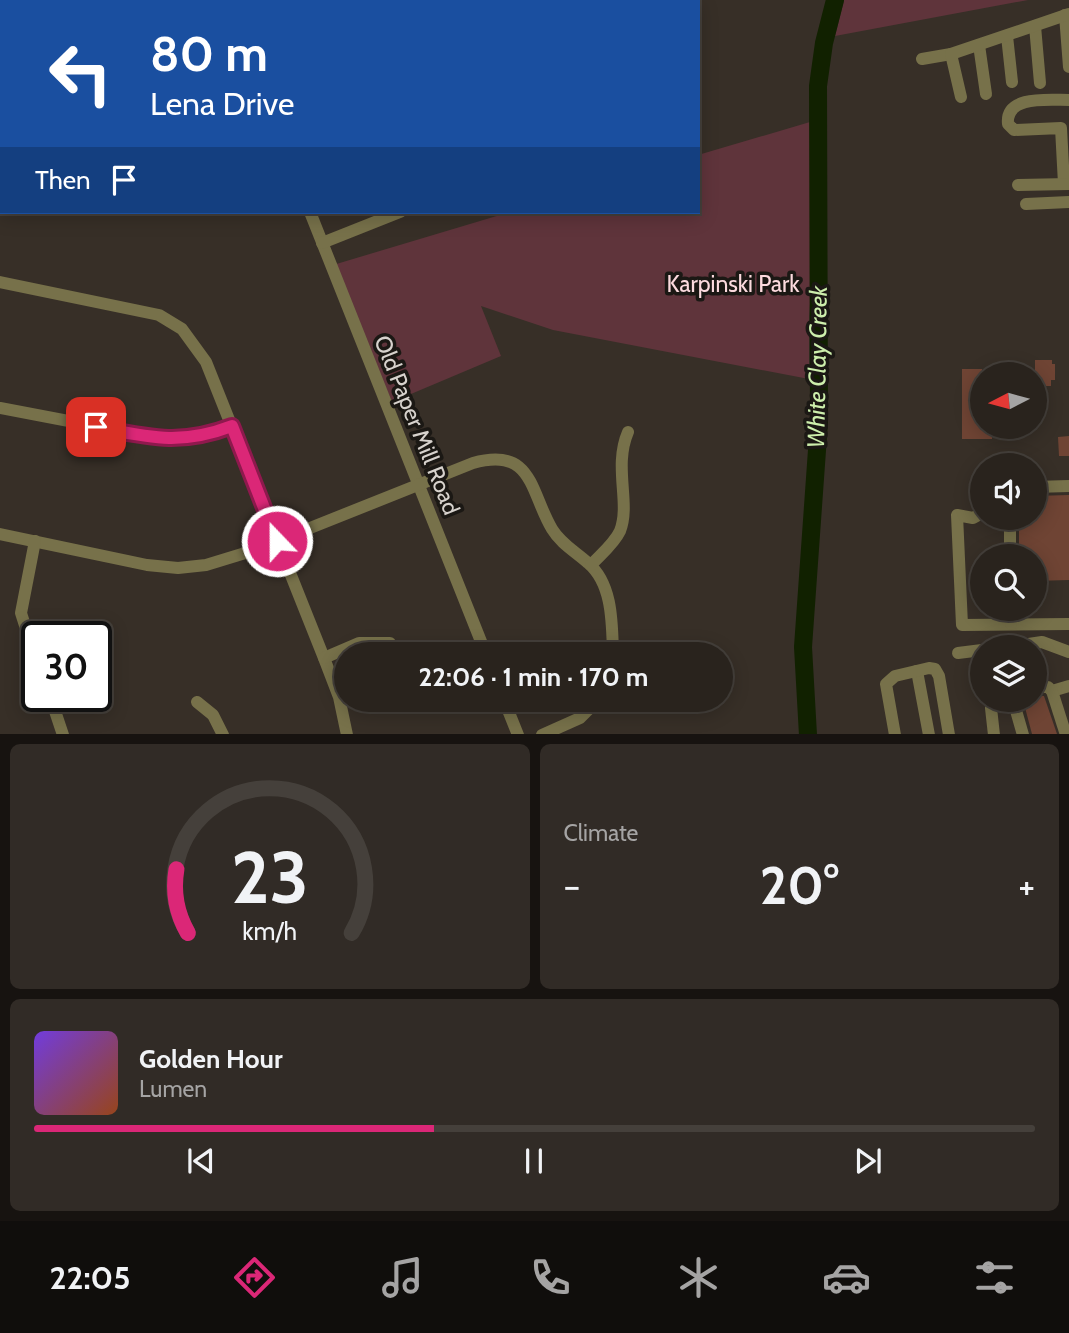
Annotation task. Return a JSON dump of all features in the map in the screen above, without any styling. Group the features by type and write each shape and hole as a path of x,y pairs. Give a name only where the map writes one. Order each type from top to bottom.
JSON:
{"street":[{"path":"922,59 979,46 1067,14 1069,67"},
{"path":"1035,26 1040,83"},
{"path":"1007,36 1012,82"},
{"path":"979,46 986,94"},
{"path":"951,54 961,97"},
{"path":"1018,185 1066,184 1061,128 1014,130 1007,124 1007,115 1012,106 1069,100"},
{"path":"1026,204 1069,202"},
{"name":"Old Paper Mill Road","path":"311,214 481,642"},
{"path":"322,243 395,214"},
{"path":"0,282 146,312 183,329 199,349 339,697 347,734"},
{"path":"0,408 168,440 205,436 232,426"},
{"path":"591,565 620,530 620,463 628,432"},
{"path":"0,534 178,568 223,562 473,463 492,459 514,463 523,470 535,487 553,530 565,545 600,575 608,597 611,642"},
{"path":"1047,487 1069,486"},
{"path":"970,517 957,515 962,625 1069,624"},
{"path":"23,621 21,613 35,541"},
{"path":"1047,644 1069,652"},
{"path":"958,653 970,652"},
{"path":"324,658 334,654"},
{"path":"895,734 886,684 895,676 917,670 935,669 939,676 949,734"},
{"path":"917,670 929,734"},
{"path":"1052,691 1069,686"},
{"path":"1047,687 1052,691 1066,734"},
{"path":"197,702 214,715 223,734"},
{"path":"55,712 63,734"},
{"path":"509,712 518,734"},
{"path":"542,734 580,718 586,712"},
{"path":"991,712 993,734"},
{"path":"1015,712 1023,734"}],"green space":[{"path":"844,0 1028,0 835,36"},
{"name":"Karpinski Park","path":"810,122 815,239 809,317 809,379 553,330 481,306 501,356 392,402 333,265 503,214 700,214 700,154"}],"building":[{"path":"1052,360 1052,364 1055,364 1055,380 1051,380 1051,386 1047,386 1047,362 1035,362"},
{"path":"962,369 970,369 970,439 962,439"},
{"path":"1069,436 1069,456 1059,456 1058,437"},
{"path":"1069,495 1069,580 1047,581 1047,544 1019,544 1019,530 1047,530 1047,496"},
{"path":"1047,705 1057,734 1032,734 1026,712 1047,712"}],"waterway":[{"name":"White Clay Creek","path":"808,734 803,647 819,422 818,86 824,43 835,0"}],"route":[{"path":"96,427 168,440 205,436 232,426 277,541"}]}
